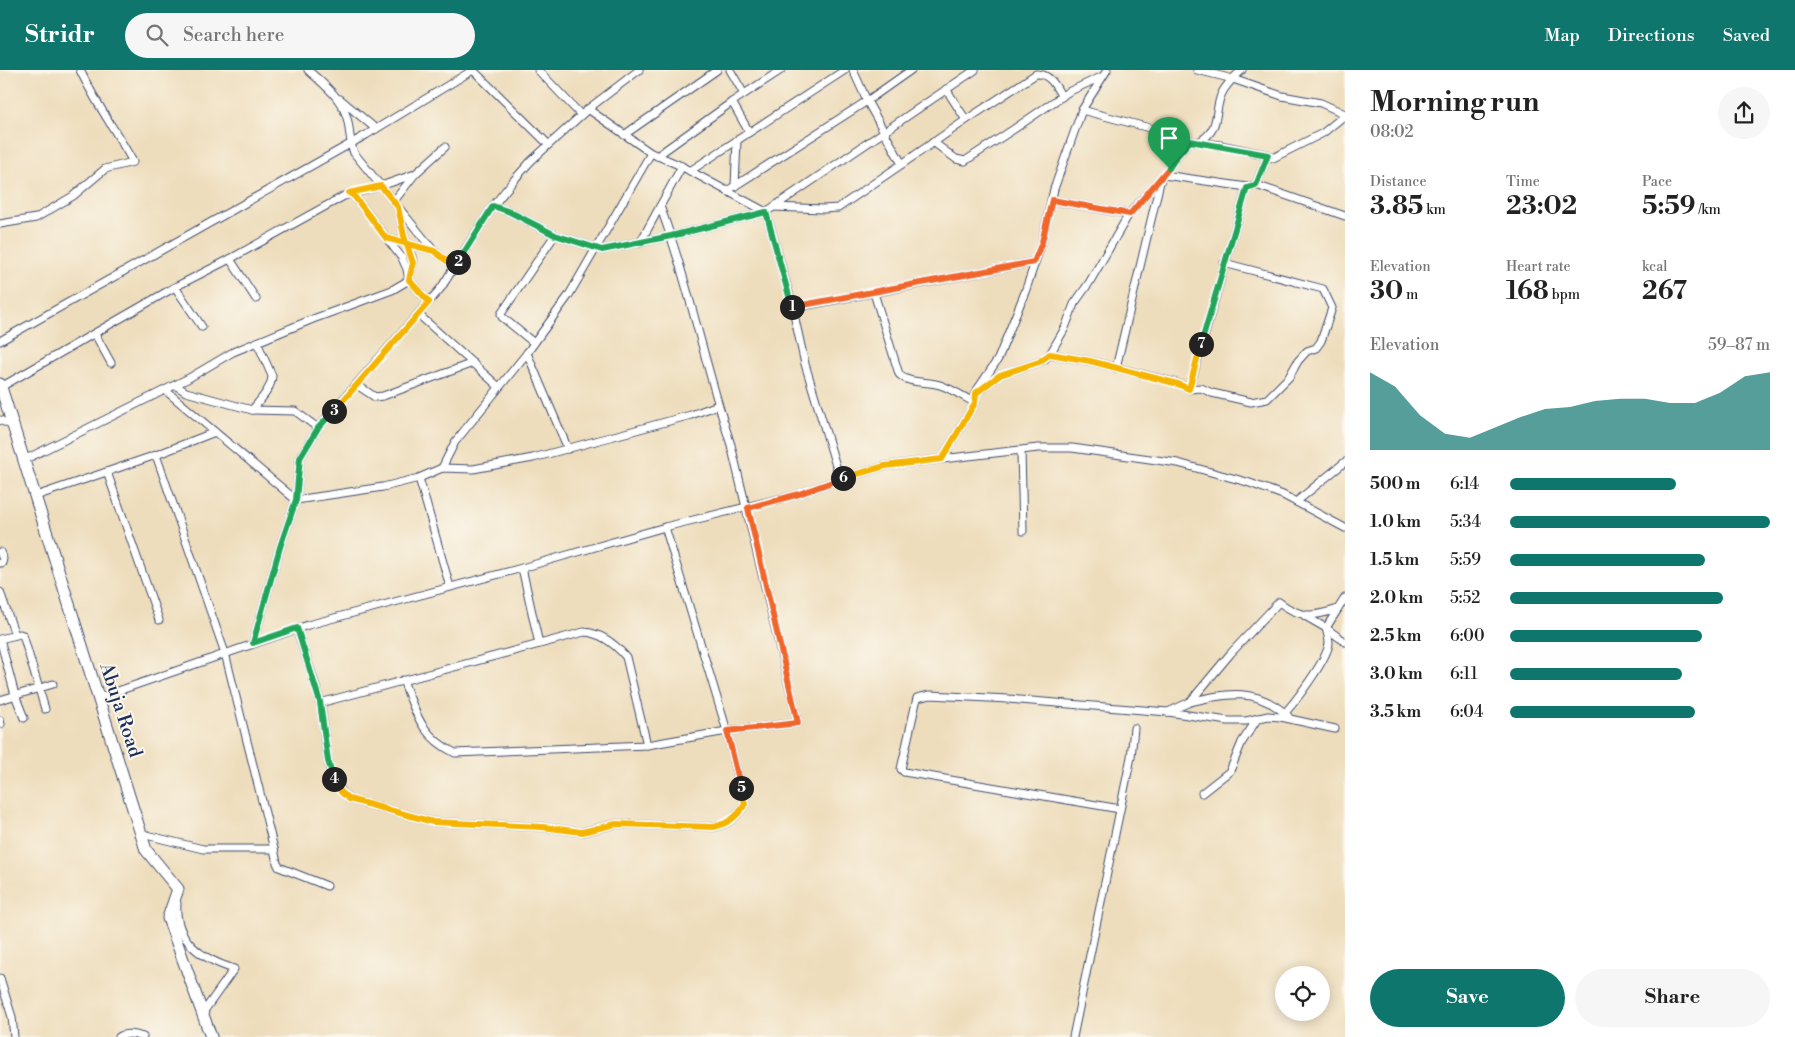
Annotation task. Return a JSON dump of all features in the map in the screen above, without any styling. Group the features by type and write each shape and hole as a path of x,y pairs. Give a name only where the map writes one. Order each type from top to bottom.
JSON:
{"main road":[{"name":"Abuja Road","path":"0,385 146,850 178,889"},
{"path":"178,889 168,918 211,1037"}],"street":[{"path":"0,224 36,218 73,196 105,169 133,162 116,130 89,89 80,70"},
{"path":"308,70 376,129"},
{"path":"0,341 350,144 473,70 548,144"},
{"path":"538,70 582,115"},
{"path":"253,643 280,547 296,500 300,458 318,428 429,302 455,267 493,206 525,167 582,115 640,70"},
{"path":"624,135 716,70"},
{"path":"730,70 744,94"},
{"path":"442,468 455,442 527,353 569,295 654,154 781,70"},
{"path":"690,171 845,70"},
{"path":"853,70 883,132 902,164"},
{"path":"727,191 867,101 911,70"},
{"path":"493,206 510,212 555,235 596,249 607,250 766,212 975,70"},
{"path":"942,459 975,403 976,393 998,359 1042,242 1052,200 1082,110 1107,70"},
{"path":"1082,110 1176,135 1190,141 1268,155 1273,158 1324,133 1345,114 1320,103 1282,96 1233,79 1197,70"},
{"path":"1199,142 1207,138 1213,131 1220,97 1242,70"},
{"path":"774,207 838,208 1036,74 1043,75 1051,80 1062,98"},
{"path":"933,142 956,158 965,161 1062,98 1068,92 1101,77"},
{"path":"946,89 966,120"},
{"path":"336,96 342,104 348,121 350,144 354,153 434,251 455,267"},
{"path":"732,102 749,132"},
{"path":"588,110 654,154 682,166 766,212 805,364 840,479"},
{"path":"735,186 737,140"},
{"path":"976,393 1000,375 1039,362 1050,354 1065,328 1074,304 1090,283 1130,214 1163,177 1190,141"},
{"path":"24,460 165,390 233,352 313,319 392,290 409,280 413,263 396,204 415,174 445,147"},
{"path":"1256,185 1268,155"},
{"path":"640,243 682,166"},
{"path":"0,385 349,193 381,186 415,174"},
{"path":"1163,177 1247,188 1256,185 1345,216"},
{"path":"1116,368 1163,177"},
{"path":"1189,389 1247,188"},
{"path":"349,193 354,196 402,258 409,280 429,302"},
{"path":"1052,200 1130,214"},
{"path":"403,680 417,716 430,736 442,746 455,753 647,745 727,731 798,723 732,445 718,404 671,236 660,206"},
{"path":"534,343 502,317 501,314 555,235"},
{"path":"386,238 434,251"},
{"path":"230,259 256,299"},
{"path":"792,308 1034,262"},
{"path":"1050,354 1090,361 1178,384 1189,389 1201,388 1212,393 1251,402 1268,399 1289,377 1298,361 1307,351 1316,348 1321,341 1332,308 1323,289 1224,263"},
{"path":"176,287 202,327"},
{"path":"874,293 899,374 902,377 942,385 975,403"},
{"path":"418,314 499,387"},
{"path":"95,334 111,363"},
{"path":"252,410 268,391 272,382 272,376 257,342"},
{"path":"527,353 568,449"},
{"path":"357,385 375,397 383,396 473,363"},
{"path":"174,385 186,392 252,410 295,411 318,428"},
{"path":"165,390 296,500 383,487 419,478 442,468 473,468 533,458 692,414 718,404"},
{"path":"0,420 13,426"},
{"path":"36,496 156,455 216,432"},
{"path":"98,698 297,628 522,568 665,527 799,494 840,479 885,466 1038,448 1072,448 1178,463 1247,482 1296,502 1345,528"},
{"path":"1021,451 1024,531"},
{"path":"156,455 225,653 276,863 280,867 327,886"},
{"path":"1296,502 1345,462"},
{"path":"107,472 159,620"},
{"path":"419,478 450,587"},
{"path":"297,628 320,702 328,761 341,792 349,799 433,822 542,827 582,832 616,824 714,827 726,824 739,815 745,804 727,731 665,527"},
{"path":"0,552 3,560 0,564"},
{"path":"522,568 539,644"},
{"path":"0,592 15,635"},
{"path":"1120,809 904,772 901,769 917,698 940,695 1168,712 1228,721 1283,715 1297,698 1325,655 1329,643 1326,628 1345,598"},
{"path":"1190,702 1231,653 1279,602 1289,610 1305,616 1326,628 1345,642"},
{"path":"1305,616 1321,615 1338,609"},
{"path":"320,702 584,632 595,632 616,646 626,657 647,745"},
{"path":"24,718 0,639 23,635 45,710"},
{"path":"0,700 53,684"},
{"path":"1168,712 1190,702 1244,694 1273,706 1292,720 1335,729"},
{"path":"1202,793 1230,771 1242,742 1258,718"},
{"path":"1073,1037 1131,757 1134,728"},
{"path":"142,834 203,849 274,849"},
{"path":"178,889 176,913 182,934 196,951 214,962 234,969 202,1014"},
{"path":"0,978 12,1017 14,1037"},
{"path":"119,1037 122,1034 135,1034 144,1037"}],"route":[{"path":"1169,168 1130,214 1052,200 1042,242 1034,262 792,308 766,212 671,236 602,250 555,235 510,212 493,206 455,267 434,251 407,244 386,238 354,196 349,193 381,186 398,207 404,236 407,244 412,257 413,263 409,280 429,302 318,428 300,458 296,500 280,547 253,643 297,628 320,702 328,761 334,780 341,792 349,799 433,822 542,827 582,832 616,824 714,827 726,824 739,815 745,804 727,731 798,723 748,508 799,494 840,479 885,466 942,459 975,403 976,393 1000,375 1039,362 1050,354 1090,361 1178,384 1189,389 1247,188 1256,185 1268,155 1190,141 1169,168"}]}
